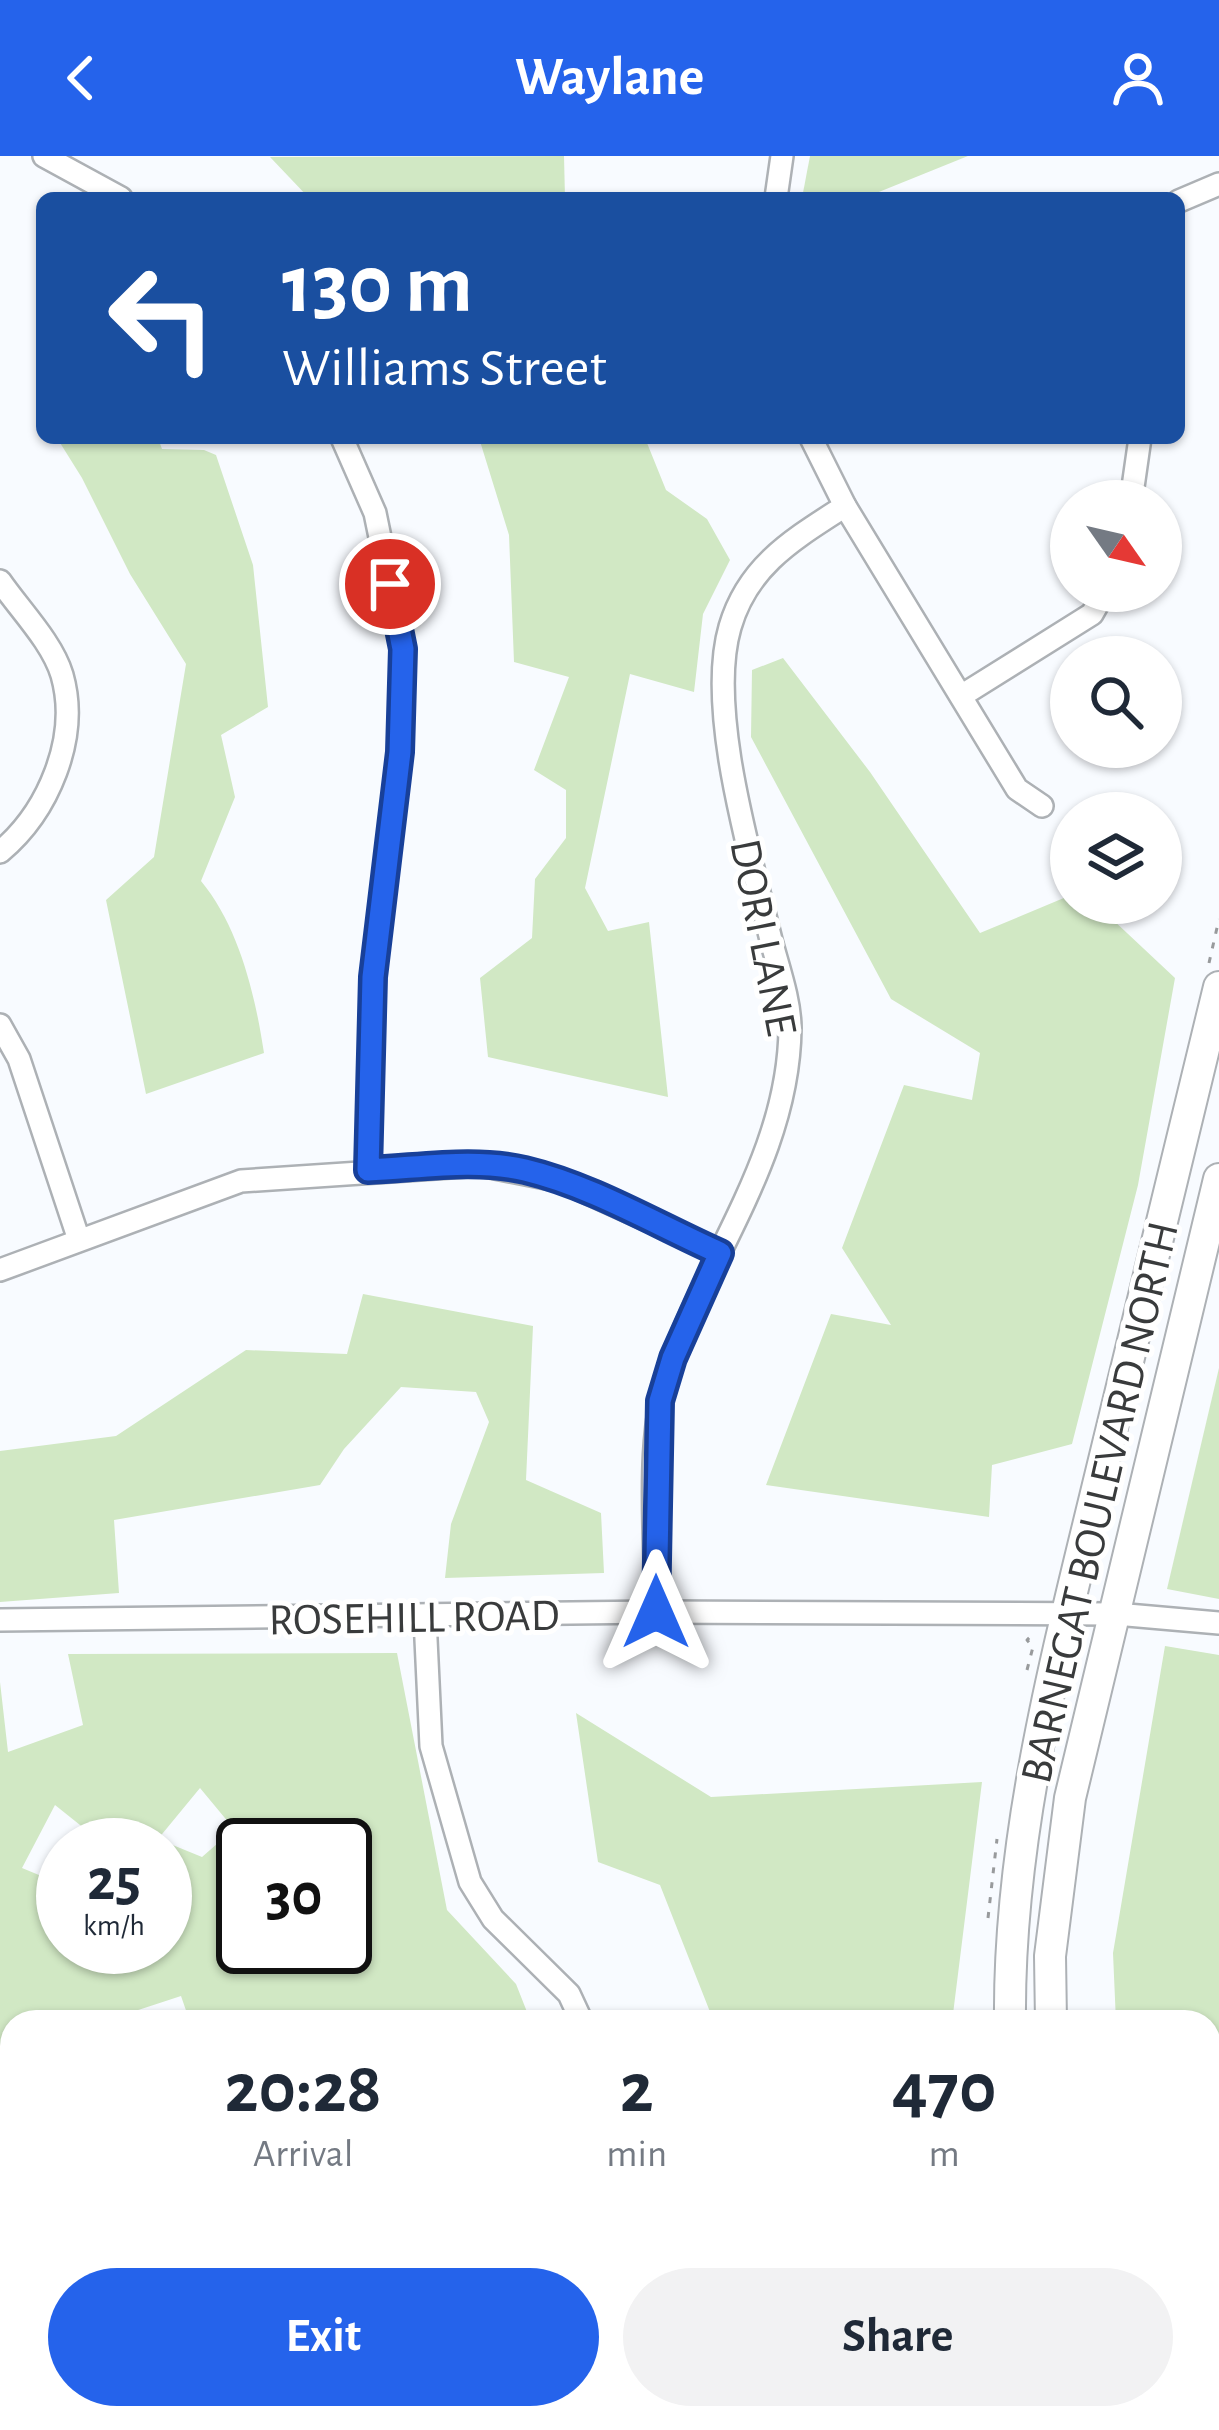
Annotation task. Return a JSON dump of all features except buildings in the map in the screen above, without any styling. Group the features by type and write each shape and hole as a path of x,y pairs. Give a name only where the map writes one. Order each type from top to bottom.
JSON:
{"street":[{"path":"44,156 111,192"},
{"path":"777,192 782,156"},
{"path":"1185,198 1219,184"},
{"path":"345,444 374,513 403,649 400,752 373,977 368,1170"},
{"path":"814,444 845,506 1017,789 1042,806"},
{"path":"1134,480 1139,444"},
{"name":"DORI LANE","path":"656,1612 660,1401 673,1358 771,1145 790,1024 738,796 726,711 724,665 730,628 750,578 783,545 845,506"},
{"path":"0,581 51,653 62,676 64,701 61,757 51,788 36,814 0,852"},
{"path":"961,696 1094,612"},
{"name":"BARNEGAT BOULEVARD NORTH","path":"1010,2010 1021,1842 1066,1616 1219,987"},
{"path":"0,1025 19,1059 79,1240"},
{"path":"0,1270 241,1181 480,1165 561,1180 720,1253"},
{"name":"BARNEGAT BOULEVARD NORTH","path":"1051,2010 1050,1957 1070,1798 1219,1179"},
{"name":"ROSEHILL ROAD","path":"0,1620 656,1612 1116,1614 1219,1624"},
{"path":"424,1618 431,1747 470,1882 493,1919 569,1994 577,2010"}],"path":[{"path":"1028,1665 1033,1647 1027,1640 1033,1634"}],"green space":[{"path":"564,156 565,192 303,192 270,157"},
{"path":"810,156 968,156 879,192 803,192"},
{"path":"61,444 160,444 162,449 204,450 216,455 253,565 268,707 221,735 235,797 201,881 226,919 243,962 264,1053 146,1094 106,900 154,857 186,664 130,574"},
{"path":"481,444 647,444 666,490 707,519 730,560 703,614 694,692 630,674 585,888 608,931 649,922 668,1097 488,1057 480,978 532,938 535,879 566,838 566,790 534,770 569,677 514,662 509,535"},
{"path":"783,658 870,772 980,933 1050,904 1050,924 1117,924 1175,978 1138,1185 1072,1444 992,1465 989,1517 766,1485 831,1314 891,1325 842,1248 904,1085 972,1100 980,1053 891,999 751,737 752,670"},
{"path":"363,1294 533,1326 526,1480 601,1513 604,1573 445,1578 451,1524 489,1422 476,1392 401,1387 344,1449 320,1485 114,1520 119,1593 0,1602 0,1451 116,1436 246,1350 347,1354"},
{"path":"1219,1368 1219,1599 1167,1589"},
{"path":"1165,1646 1219,1655 1219,2010 1115,2010 1113,1953"},
{"path":"397,1653 447,1910 516,1984 526,2010 186,2010 181,1996 138,2010 0,2010 0,1682 8,1752 83,1725 68,1654"},
{"path":"576,1713 711,1797 982,1782 954,2010 709,2010 660,1885 598,1862"}],"route":[{"path":"390,584 403,649 400,752 373,977 368,1170 480,1165 521,1169 561,1180 720,1253 673,1358 660,1401 656,1612"}]}
